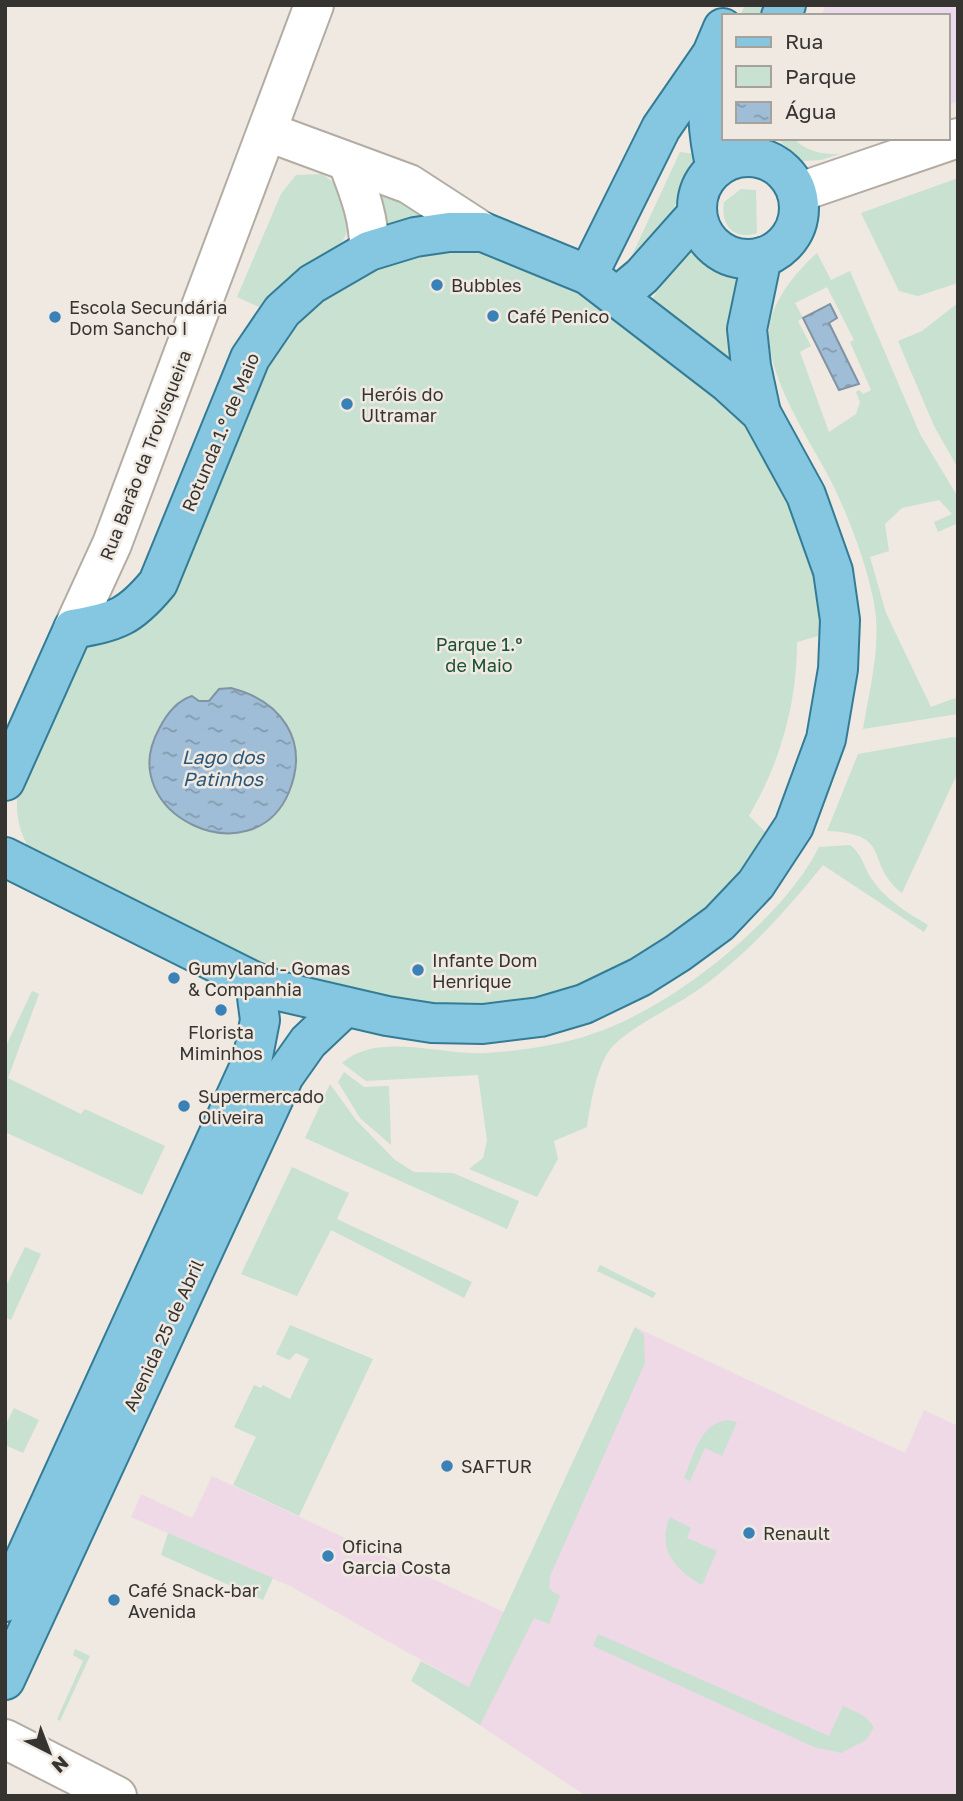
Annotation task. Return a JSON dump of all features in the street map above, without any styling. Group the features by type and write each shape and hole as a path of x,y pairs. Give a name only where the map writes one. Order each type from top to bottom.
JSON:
{"main road":[{"path":"716,168 709,142 707,92 717,41"},
{"path":"603,286 660,128 717,41"},
{"path":"761,149 790,179 797,193 796,225 788,239 762,257 745,259 727,254 713,245 702,231 697,214 698,196 705,180 716,168 761,149"},
{"path":"603,286 642,276 697,214"},
{"name":"Rotunda 1.º de Maio","path":"5,857 256,982 302,998 432,1023 483,1024 540,1017 584,1004 640,977 719,923 755,884 785,842 813,780 826,739 838,669 840,620 833,571 824,541 806,495 761,412 683,346 603,286 483,232 450,232 415,237 369,251 312,284 282,311 261,337 250,358 158,583 137,609 110,623 73,629"},
{"path":"761,412 751,366 747,329 762,257"},
{"name":"Rua Barão da Trovisqueira","path":"5,781 73,629"},
{"name":"Avenida 25 de Abril","path":"5,1679 181,1259 241,1127 260,1020 256,982"},
{"name":"Avenida 25 de Abril","path":"241,1127 322,1026 345,1007"},
{"name":"Avenida 25 de Abril","path":"5,1602 181,1259"}],"street":[{"name":"Rua Barão da Trovisqueira","path":"73,629 112,544 314,5"},
{"path":"268,132 409,184 483,232"},
{"path":"797,193 958,138"},
{"path":"348,163 362,200 369,232 369,251"},
{"path":"5,1739 117,1796"}],"shaded area":[{"path":"826,5 958,5 958,101 949,104 949,14 822,14"},
{"name":"Renault","path":"635,1327 905,1453 924,1410 958,1426 958,1796 586,1796 460,1712 469,1687 290,1586 131,1517 141,1494 192,1518 212,1476 504,1612"}],"green space":[{"path":"745,5 774,5 770,14 741,14"},
{"path":"779,140 796,140 815,151 840,154 821,160 801,161"},
{"path":"680,152 696,154 665,230 628,264"},
{"path":"322,174 337,185 350,226 342,242 259,307 237,297 281,194 296,175"},
{"path":"958,178 958,283 918,296 899,291 861,213"},
{"path":"375,189 426,206 430,217 389,231"},
{"path":"741,189 756,190 757,233 735,233 724,218 724,202"},
{"name":"Parque 1.º de Maio","path":"458,248 506,259 560,281 617,313 749,420 797,499 829,633 797,642 794,688 785,732 770,775 749,816 773,839 711,915 583,992 430,1013 268,968 30,850 19,824 17,794 82,646 128,626 286,323 359,266"},
{"path":"687,251 691,251 717,273 742,281 740,369 649,303"},
{"path":"817,253 831,280 850,271 920,434 958,497 958,523 938,532 934,522 952,514 939,500 902,508 885,524 889,551 870,557 886,613 931,707 958,697 958,714 863,729 876,645 876,617 870,584 838,496 780,383 769,342 770,323 777,303 795,276","holes":["827,287 854,340 850,342 871,390 863,394 859,390 856,392 860,402 856,414 829,432 800,352 811,346 798,321 803,318 795,303"]},
{"path":"958,303 958,468 934,426 898,341 922,331"},
{"path":"958,738 958,772 902,893 890,882 870,844 848,833 827,831 858,754"},
{"path":"850,845 858,853 871,878 889,899 928,925 924,932 823,865 781,915 736,960 702,987 633,1030 613,1046 607,1053 599,1073 587,1127 554,1141 558,1159 537,1197 469,1169 483,1158 487,1141 478,1075 366,1081 342,1063 374,1048 411,1047 469,1053 527,1049 580,1038 623,1022 655,1005 721,959 779,904 802,875 819,847"},
{"path":"32,991 39,994 8,1078 81,1114 85,1109 165,1146 142,1195 5,1132 5,1048"},
{"path":"344,1072 364,1087 389,1086 391,1145 360,1118 338,1082"},
{"path":"330,1084 356,1120 395,1160 414,1172 453,1173 519,1201 507,1229 305,1138"},
{"path":"292,1167 349,1193 337,1219 472,1282 464,1298 331,1230 297,1296 241,1274"},
{"path":"25,1247 41,1254 11,1320 5,1317 5,1288"},
{"path":"600,1265 656,1293 653,1298 597,1271"},
{"path":"290,1325 373,1359 299,1516 233,1485 256,1437 234,1427 254,1385 261,1388 263,1385 290,1399 309,1359 296,1353 289,1360 276,1354"},
{"path":"635,1327 644,1335 645,1363 550,1576 549,1589 560,1596 549,1624 534,1618 480,1725 411,1681 421,1661 469,1687"},
{"path":"14,1408 39,1420 23,1453 5,1445 5,1426"},
{"path":"718,1422 737,1422 722,1456 705,1448 690,1481 684,1478 704,1434"},
{"path":"670,1517 691,1528 687,1538 717,1551 702,1585 676,1565 671,1557 665,1538"},
{"path":"168,1533 273,1578 263,1600 161,1555"},
{"path":"598,1634 829,1736 843,1706 864,1716 874,1727 866,1740 841,1753 814,1747 593,1646"},
{"path":"75,1649 90,1656 60,1721 57,1719 83,1661 73,1655"}],"water":[{"path":"830,304 837,318 829,323 859,384 839,390 803,318"},
{"name":"Lago dos Patinhos","path":"231,688 264,702 287,725 296,756 295,773 289,792 271,818 247,831 220,833 193,825 170,809 154,787 150,760 159,729 176,705 192,696 199,701 209,701 219,689"}],"place":[{"name":"Bubbles","path":"437,285"},
{"name":"Café Penico","path":"493,316"},
{"name":"Escola Secundária Dom Sancho I","path":"55,317"},
{"name":"Heróis do Ultramar","path":"347,404"},
{"name":"Infante Dom Henrique","path":"418,970"},
{"name":"Gumyland - Gomas & Companhia","path":"174,978"},
{"name":"Florista Miminhos","path":"221,1010"},
{"name":"Supermercado Oliveira","path":"184,1106"},
{"name":"SAFTUR","path":"447,1466"},
{"name":"Renault","path":"749,1533"},
{"name":"Oficina Garcia Costa","path":"328,1556"},
{"name":"Café Snack-bar Avenida","path":"114,1600"}]}
